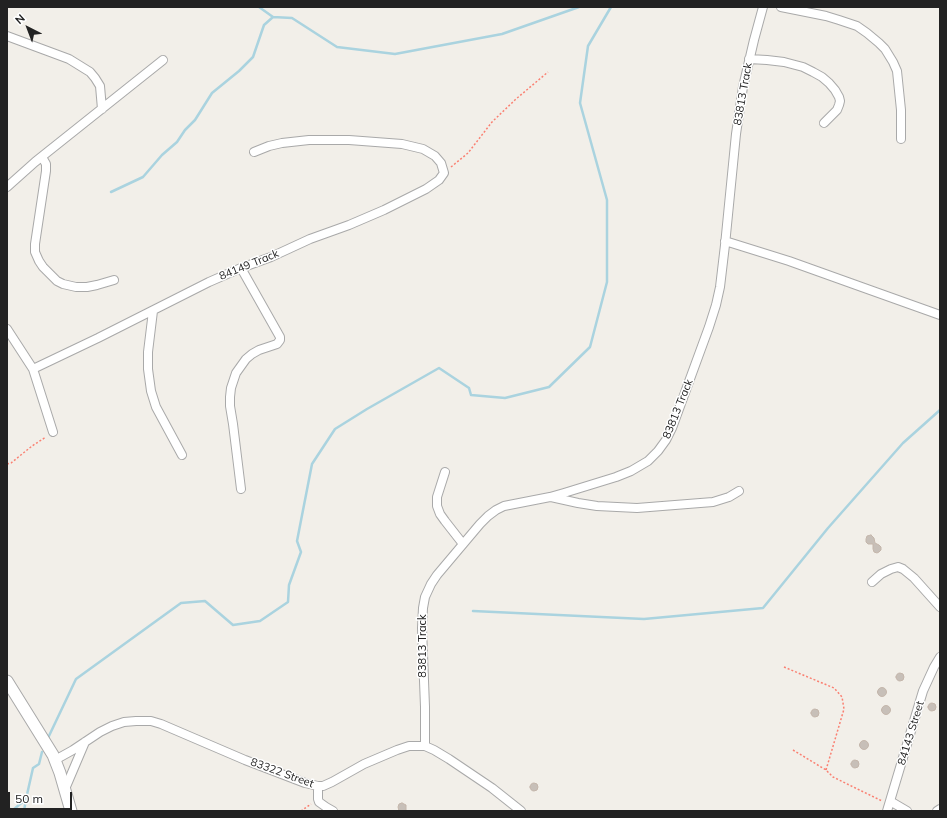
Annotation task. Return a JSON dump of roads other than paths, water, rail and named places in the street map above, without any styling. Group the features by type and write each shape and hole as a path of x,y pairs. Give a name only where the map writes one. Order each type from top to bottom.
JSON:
{"street":[{"name":"83813 Track","path":"425,746 422,628 423,608 431,584 437,575 480,524 496,510 504,506 550,497 616,477 631,471 648,461 658,452 666,440 678,414 709,327 720,287 736,134 743,87 763,7"},
{"path":"781,7 826,16 857,26 879,42 885,49 897,71 901,110 901,139"},
{"path":"7,36 69,59 90,72 100,86 102,109"},
{"path":"7,187 163,60"},
{"path":"749,60 784,62 802,67 822,77 835,90 840,101 837,110 824,123"},
{"name":"84149 Track","path":"33,369 124,324 154,311 209,282 271,257 310,239 384,210 426,189 439,180 444,173 441,163 435,156 423,149 402,144 349,140 309,140 282,143 254,152"},
{"path":"42,157 46,164 46,171 34,244 35,252 39,261 57,281 76,287 87,287 114,280"},
{"path":"725,242 789,261 940,315"},
{"path":"241,268 280,340 277,344 259,350 246,359 236,373 231,388 230,406 241,489"},
{"path":"154,311 148,352 148,368 151,391 156,407 182,455"},
{"path":"7,329 33,369 53,432"},
{"path":"445,472 436,497 437,506 440,514 463,544"},
{"path":"550,497 597,506 637,508 713,502 740,491"},
{"path":"872,582 881,574 891,569 898,567 904,568 940,607"},
{"name":"84143 Street","path":"889,805 923,691 940,657"},
{"path":"7,681 55,760 71,811"},
{"name":"83322 Street","path":"55,760 112,726 124,722 151,722 305,783 323,786 364,764 397,750 409,746 425,746"},
{"path":"65,789 85,742"},
{"path":"425,746 449,759 492,788 521,811"},
{"path":"318,786 319,802 333,811"},
{"path":"889,805 907,811"}],"waterway":[{"path":"259,7 273,17 292,18 337,47 395,54 502,34 579,7"},
{"path":"48,738 76,679 181,603 205,601 233,625 260,621 288,602 289,585 301,552 297,541 312,464 335,429 439,368 469,388 471,395 505,398 549,387 590,347 607,282 607,200 580,103 588,46 611,7"},
{"path":"111,192 143,177 162,155 177,142 185,130 195,120 212,93 239,71 253,57 264,25 273,17"},
{"path":"473,611 644,619 763,608 828,528 903,443 940,410"},
{"path":"24,811 33,768 39,764 42,752"},
{"path":"7,808 13,810 26,799"}]}
